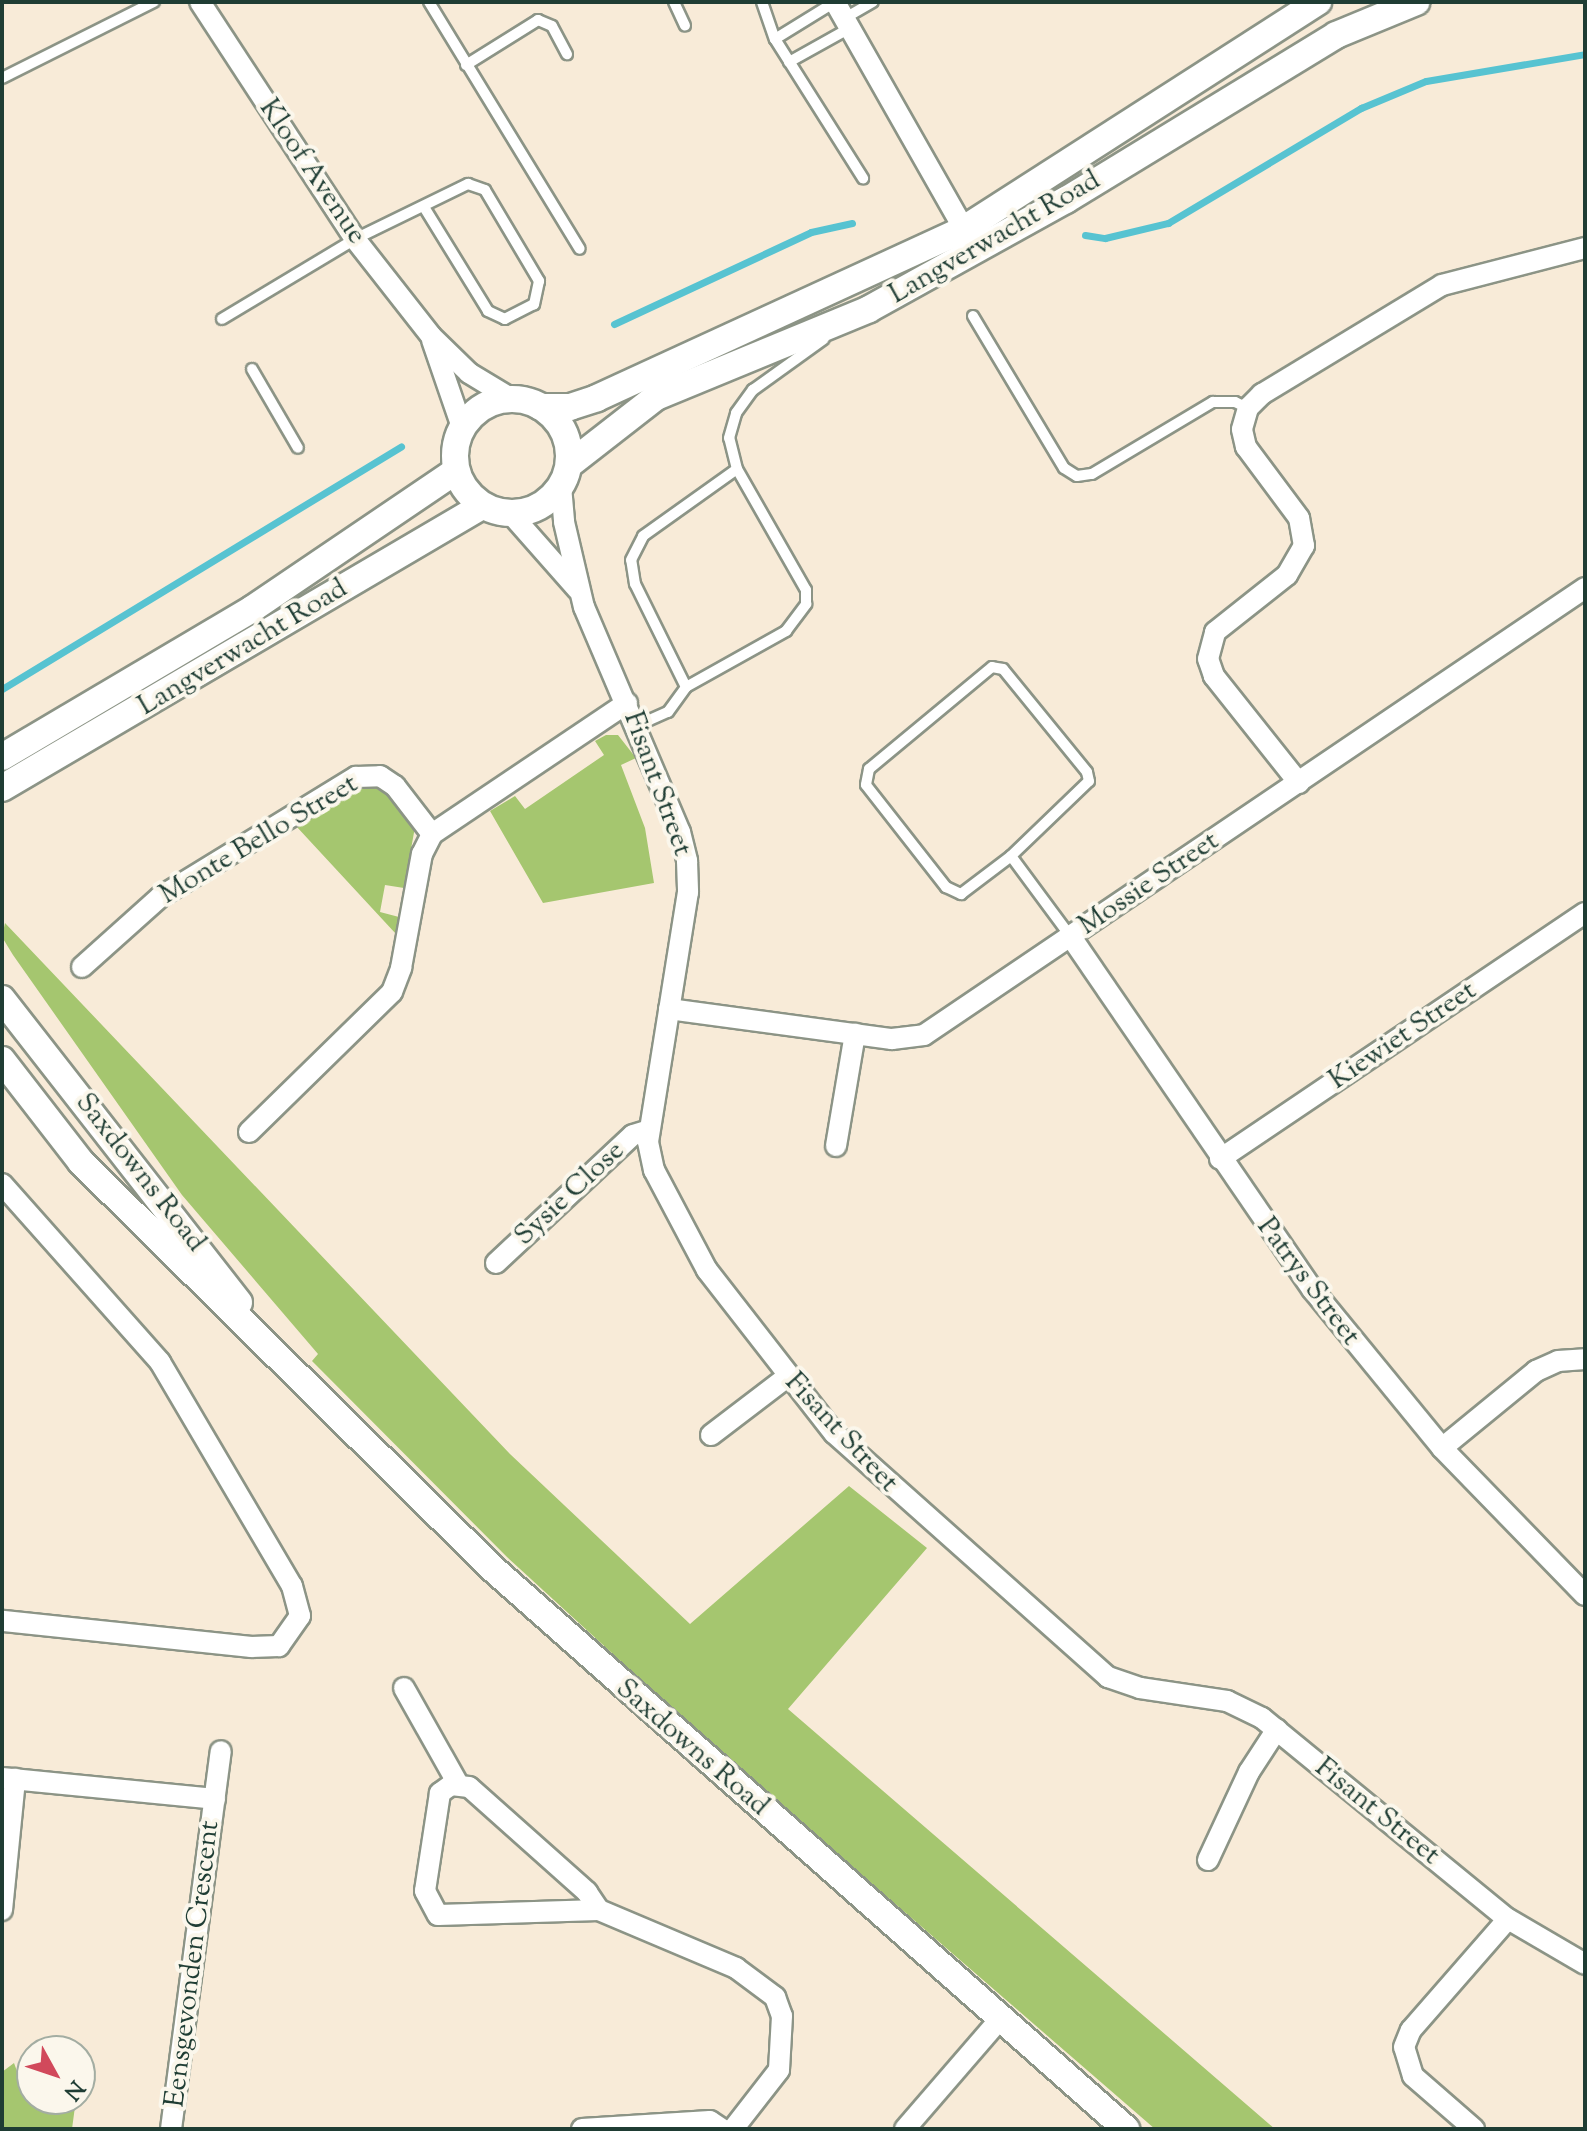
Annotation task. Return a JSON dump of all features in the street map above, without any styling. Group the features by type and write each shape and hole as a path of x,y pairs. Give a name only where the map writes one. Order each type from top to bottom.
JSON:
{"street":[{"name":"Kloof Avenue","path":"200,2 355,239 431,336 469,373 512,399"},
{"name":"Langverwacht Road","path":"541,407 570,407 597,398 964,229 1318,2"},
{"name":"Langverwacht Road","path":"566,475 656,397 869,309 1066,200 1336,35 1416,2"},
{"path":"841,13 964,229"},
{"path":"1299,783 1214,676 1208,659 1215,632 1287,575 1304,546 1299,518 1246,447 1242,429 1248,408 1262,394 1442,285 1585,248"},
{"name":"Kloof Avenue","path":"431,336 462,427"},
{"path":"512,399 541,407 562,428 566,475 540,507 511,514 482,506 456,471 456,441 462,427 483,406 512,399"},
{"name":"Langverwacht Road","path":"2,757 252,609 456,471"},
{"name":"Fisant Street","path":"566,475 578,590 627,703 687,861 688,892 649,1130 654,1170 707,1270 787,1377 892,1489 1108,1677 1140,1688 1227,1701 1277,1729 1508,1919 1585,1964"},
{"name":"Langverwacht Road","path":"2,788 482,506"},
{"name":"Fisant Street","path":"511,514 578,590"},
{"name":"Mossie Street","path":"669,1009 903,1039 924,1035 1585,588"},
{"path":"249,1132 392,992 401,968 422,854 432,834 627,703"},
{"name":"Monte Bello Street","path":"82,967 160,897 356,777 380,776 395,786 432,834"},
{"name":"Kiewiet Street","path":"1220,1159 1585,913"},
{"name":"Patrys Street","path":"1071,937 1302,1277 1442,1448 1585,1595"},
{"name":"Saxdowns Road","path":"2,999 275,1350"},
{"path":"836,1146 855,1034"},
{"name":"Saxdowns Road","path":"2,1060 81,1162 564,1635 1126,2129"},
{"name":"Sysie Close","path":"496,1263 633,1135 649,1130"},
{"path":"2,1184 160,1362 292,1586 300,1616 279,1646 251,1647 2,1621"},
{"path":"1442,1448 1536,1371 1558,1361 1585,1359"},
{"path":"711,1435 787,1377"},
{"path":"404,1688 458,1784 473,1790 587,1892 599,1910"},
{"path":"1208,1860 1236,1795 1277,1729"},
{"name":"Eensgevonden Crescent","path":"171,2129 221,1751"},
{"path":"2,1910 9,1779"},
{"name":"Eensgevonden Crescent","path":"9,1779 215,1799"},
{"path":"458,1784 437,1799 425,1891 432,1911 452,1919 599,1910 736,1968 770,1992 781,2009 779,2070 733,2129"},
{"path":"1474,2129 1413,2076 1404,2047 1411,2030 1508,1919"},
{"path":"905,2129 1000,2019"},
{"path":"582,2129 710,2121 722,2129"}],"lane":[{"path":"2,78 154,2"},
{"path":"429,2 580,249"},
{"path":"674,2 685,26"},
{"path":"762,2 775,39 863,178"},
{"path":"775,39 873,2"},
{"path":"789,62 841,13"},
{"path":"466,65 538,20 552,26 567,54"},
{"path":"222,319 355,239 468,184 485,190 539,281 534,304 505,319 488,311 424,207"},
{"path":"636,726 668,712 686,687 786,631 806,604 802,582 737,469 729,438 736,413 753,390 869,309"},
{"path":"973,316 1064,468 1077,476 1092,474 1213,402 1235,402 1248,408"},
{"path":"252,369 298,448"},
{"path":"686,687 635,584 631,560 643,536 737,469"},
{"path":"992,667 1003,669 1087,772 1089,781 1011,856 961,894 953,892 866,785 869,769 992,667"},
{"path":"1011,856 1071,937"}],"green space":[{"path":"606,735 618,735 636,758 621,765 645,828 654,883 543,903 490,811 515,796 525,809 604,755 595,741"},
{"path":"371,786 392,796 415,827 404,888 385,885 380,912 399,917 396,934 296,826 358,788"},
{"path":"5,923 510,1454 690,1624 849,1486 927,1548 788,1709 1275,2129 1155,2129 721,1753 507,1557 312,1361 318,1354 182,1195 13,955 2,937"},
{"path":"14,2063 16,2115 74,2115 72,2129 2,2129 2,2072"}],"waterway":[{"path":"1085,235 1105,238 1168,223 1361,108 1426,81 1585,54"},
{"path":"614,324 811,232 852,223"},
{"path":"2,689 401,446"}]}
